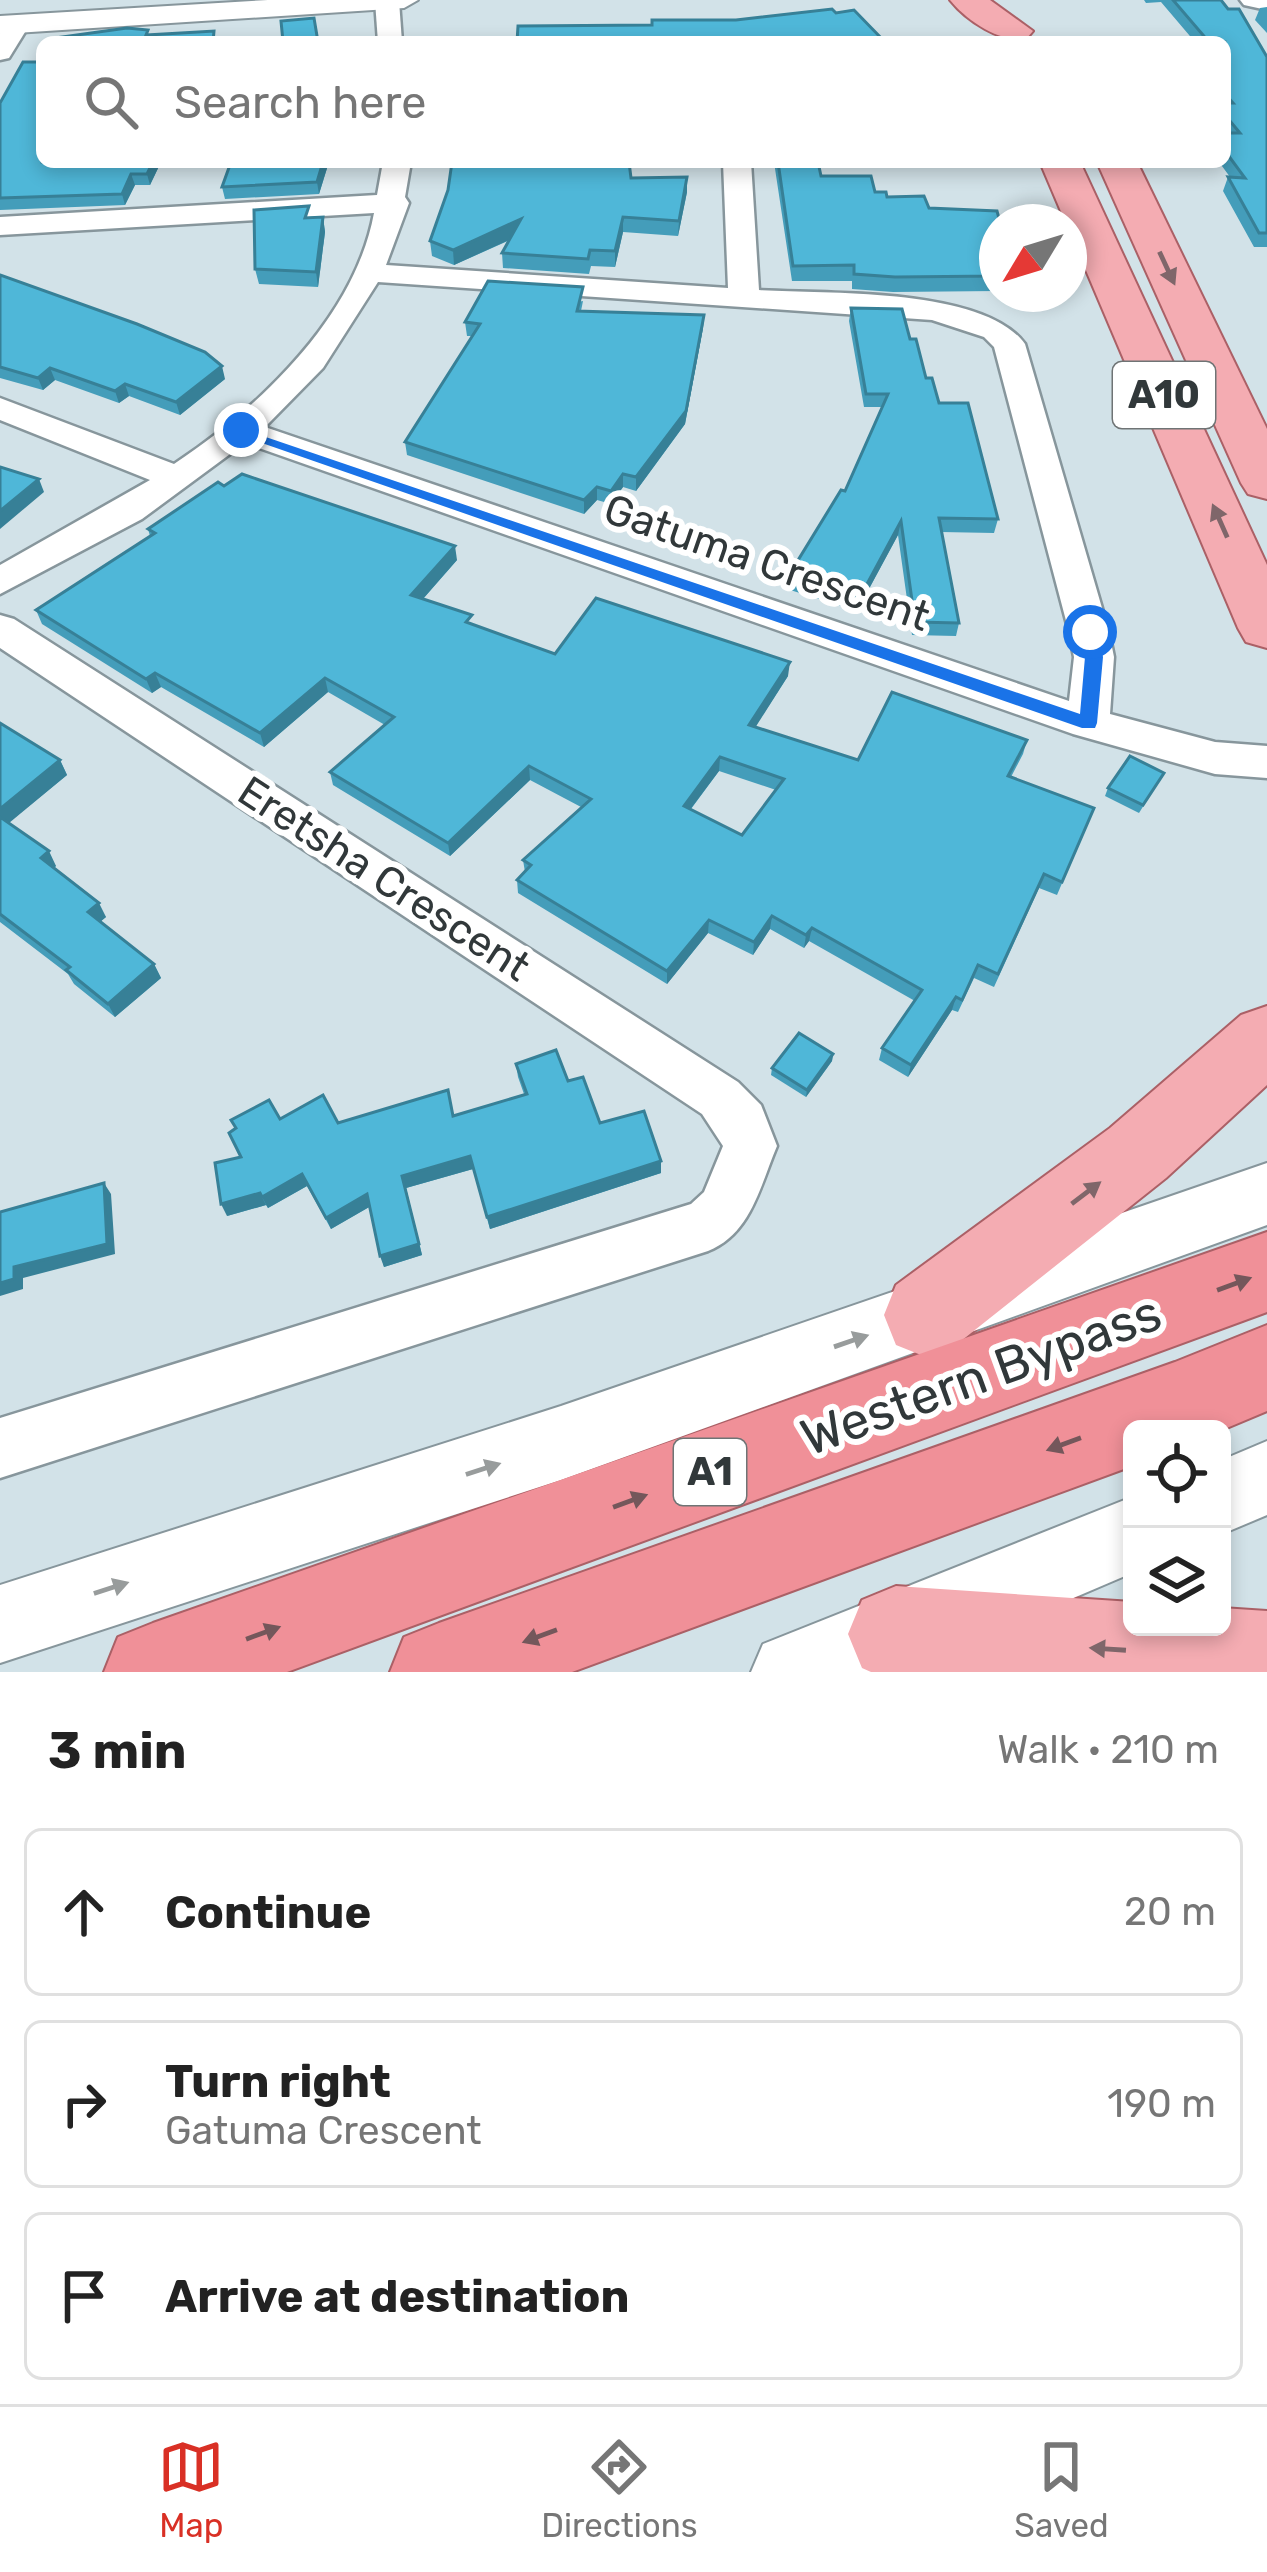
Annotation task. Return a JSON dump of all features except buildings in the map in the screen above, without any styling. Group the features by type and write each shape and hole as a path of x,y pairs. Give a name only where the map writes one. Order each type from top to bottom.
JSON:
{"highway":[{"name":"Western Bypass","path":"152,1672 1255,1223"},
{"name":"Western Bypass","path":"439,1672 1175,1406 1267,1367"}],"main road":[{"path":"967,0 1011,24"},
{"name":"A10","path":"1063,168 1267,628"},
{"name":"A10","path":"1120,168 1267,483"},
{"path":"926,1315 1138,1153 1267,1038"},
{"path":"896,1634 1267,1660"}],"street":[{"path":"0,53 9,25 404,0"},
{"path":"1253,0 1267,3"},
{"path":"387,1 390,36"},
{"path":"0,580 46,558 176,478 241,430 315,355 353,308 373,273 395,203 397,168"},
{"path":"737,168 744,300"},
{"path":"0,226 395,203"},
{"path":"373,273 935,311 995,330 1009,344 1090,632 1094,657 1088,723"},
{"path":"0,407 176,478"},
{"name":"Gatuma Crescent","path":"241,430 1088,723 1215,758 1267,762"},
{"name":"Eretsha Crescent","path":"0,629 720,1098 742,1122 750,1146 723,1210 708,1225 0,1448"},
{"path":"0,1624 561,1443 926,1315 1255,1223"},
{"path":"1231,1493 1267,1478"},
{"path":"791,1672 896,1634 1123,1539"}],"route":[{"path":"241,430 1088,723 1094,657 1090,632"}]}
